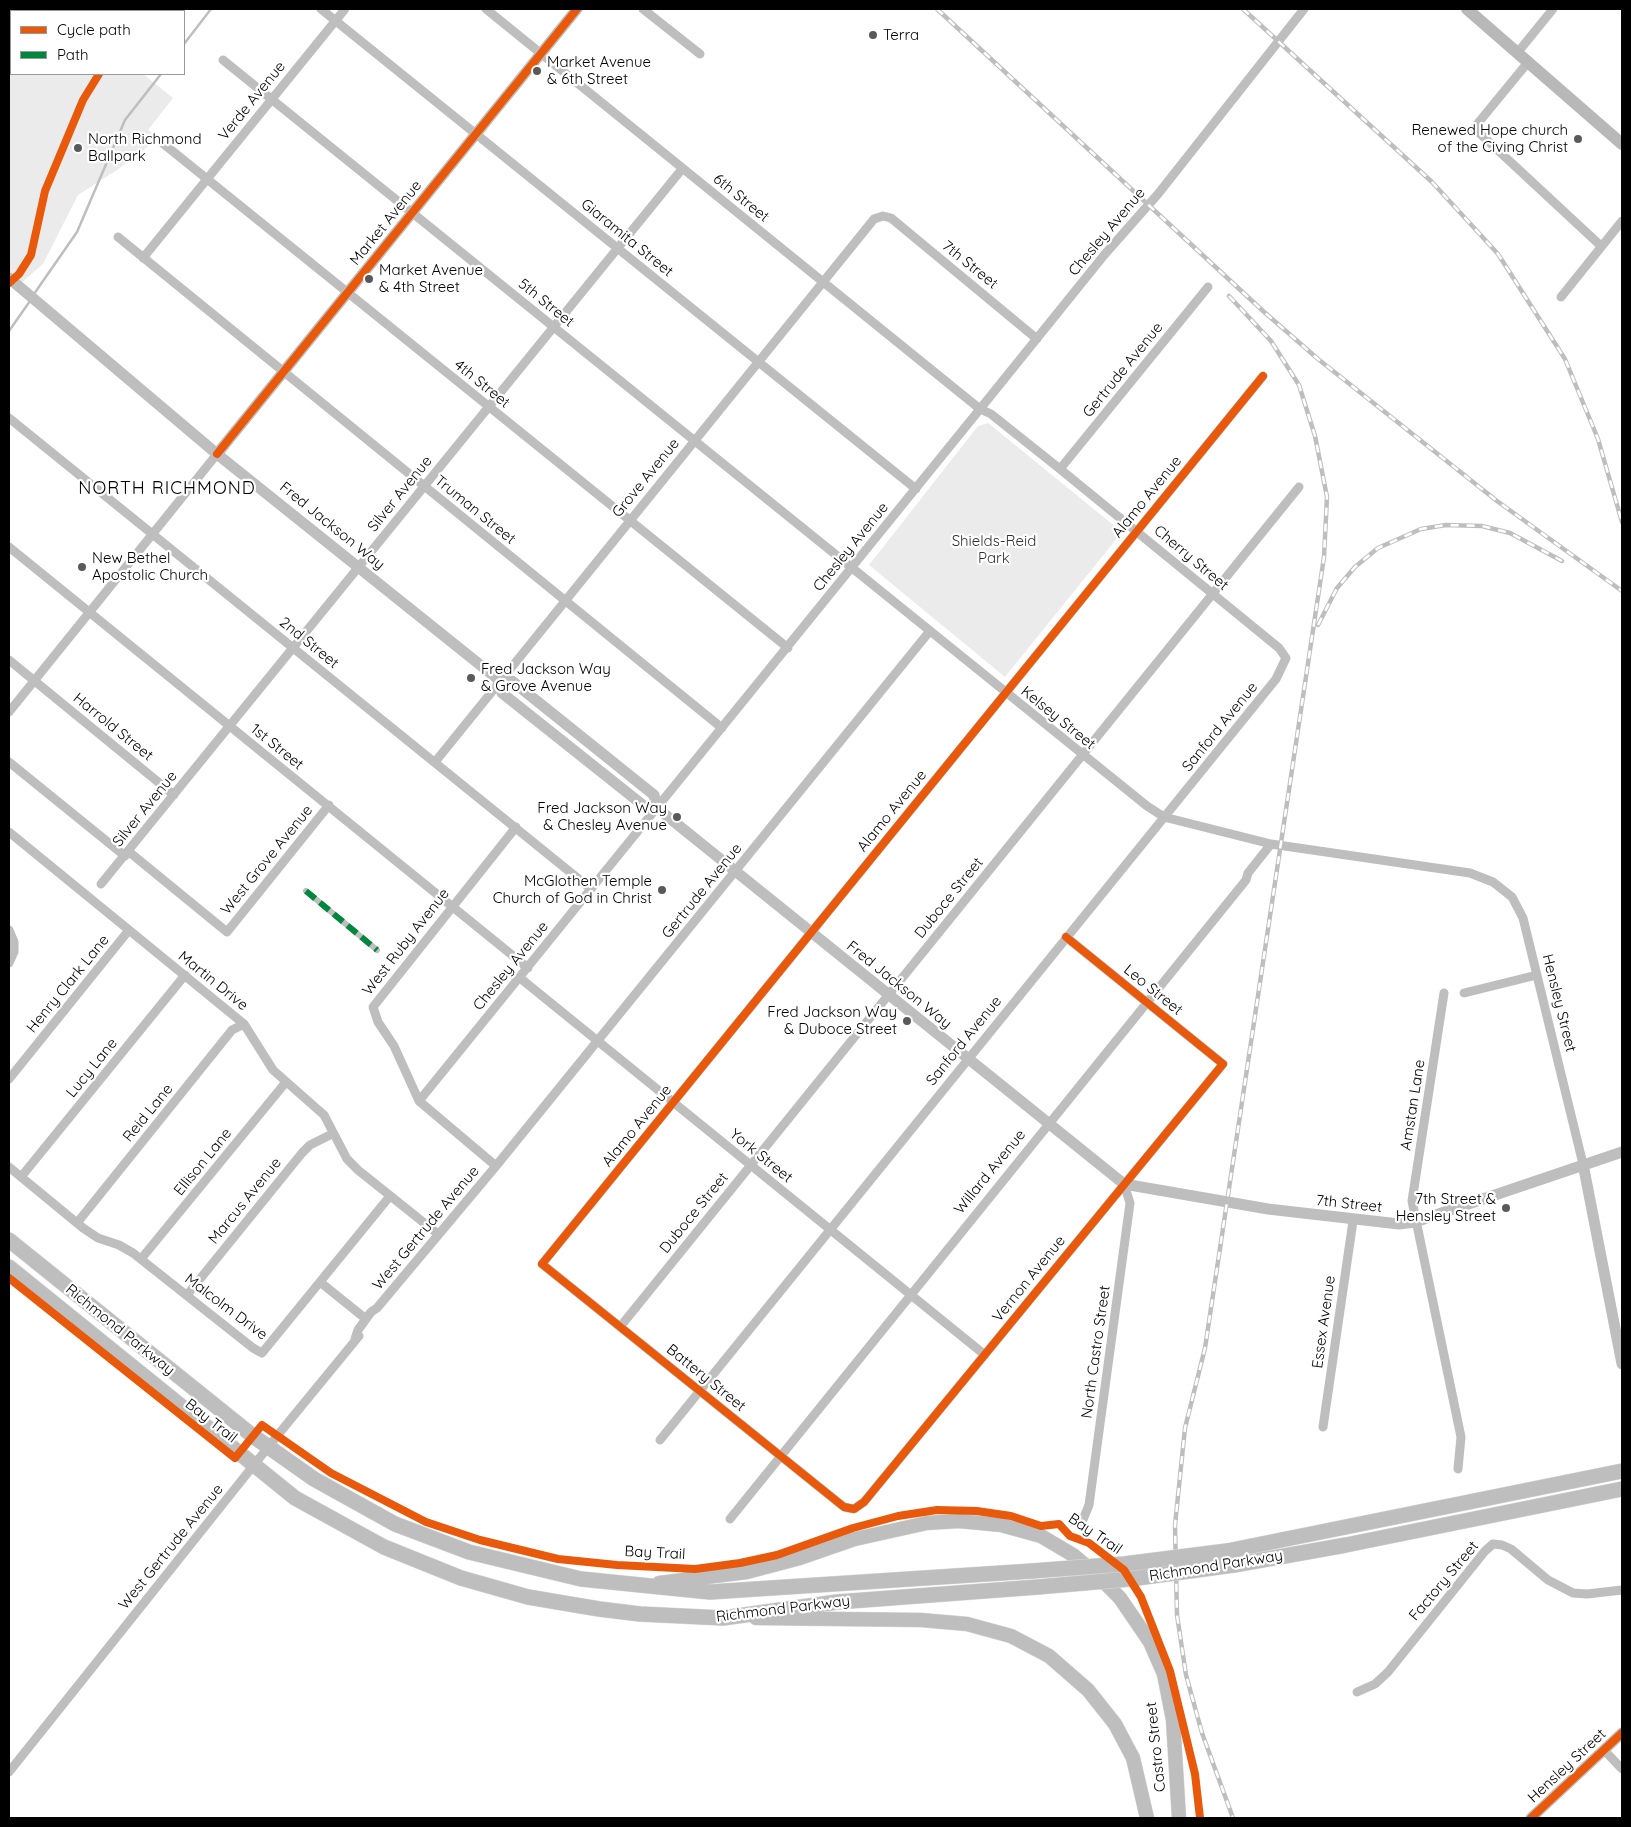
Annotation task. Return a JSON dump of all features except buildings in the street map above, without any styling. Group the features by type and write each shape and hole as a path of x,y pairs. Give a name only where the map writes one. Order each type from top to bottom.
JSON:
{"highway":[{"name":"Richmond Parkway","path":"9,1240 268,1447 332,1490 395,1524 424,1536 469,1552 554,1574 710,1592 1124,1564 1227,1551 1622,1471"},
{"name":"Richmond Parkway","path":"9,1267 296,1498 350,1530 413,1560 461,1578 528,1597 599,1609 640,1614 723,1618 837,1602 1130,1579 1234,1565 1346,1545 1622,1489"}],"main road":[{"path":"1467,9 1529,61 1622,144"},
{"name":"Castro Street","path":"638,1585 747,1572 800,1558 855,1539 927,1523 959,1521 1001,1525 1041,1536 1073,1555 1097,1575 1125,1604 1150,1642 1164,1674 1173,1720 1179,1818"},
{"name":"Castro Street","path":"723,1618 921,1620 967,1624 1011,1636 1049,1656 1088,1690 1115,1724 1133,1758 1147,1818"}],"street":[{"name":"Giaramita Street","path":"321,9 916,489"},
{"name":"Verde Avenue","path":"143,258 345,9"},
{"name":"6th Street","path":"486,9 980,409"},
{"name":"Market Avenue","path":"9,712 577,9"},
{"path":"643,9 700,54"},
{"name":"Chesley Avenue","path":"419,1101 788,648 1105,254 1158,194 1304,9"},
{"path":"1518,52 1553,9"},
{"name":"5th Street","path":"223,60 852,568"},
{"path":"1529,61 1474,128 1601,246"},
{"name":"4th Street","path":"160,141 788,648"},
{"name":"Silver Avenue","path":"101,884 552,326 682,169"},
{"name":"7th Street","path":"884,216 890,218 1037,339"},
{"name":"Grove Avenue","path":"434,762 874,219 884,216"},
{"path":"1561,297 1622,221"},
{"name":"Truman Street","path":"118,237 722,728"},
{"name":"Fred Jackson Way","path":"9,278 217,454 499,680 502,693 644,806 657,808 811,934 1124,1184"},
{"name":"Gertrude Avenue","path":"1060,469 1208,287"},
{"name":"Alamo Avenue","path":"542,1264 1263,376"},
{"name":"Cherry Street","path":"980,409 991,414 1137,531 1279,648 1286,658"},
{"name":"2nd Street","path":"9,418 591,889"},
{"name":"Duboce Street","path":"620,1327 1299,487"},
{"name":"1st Street","path":"9,547 528,968"},
{"name":"Kelsey Street","path":"852,568 1081,756 1146,806 1164,817 1271,844"},
{"name":"Gertrude Avenue","path":"496,1166 929,632"},
{"name":"Sanford Avenue","path":"660,1440 1276,679 1286,658"},
{"name":"Harrold Street","path":"9,660 174,795"},
{"path":"9,762 126,854"},
{"name":"West Grove Avenue","path":"126,854 227,932 329,805"},
{"name":"West Ruby Avenue","path":"496,1166 419,1101 394,1046 378,1022 373,1007 451,906 516,827"},
{"name":"Martin Drive","path":"9,832 244,1024 273,1070 324,1115 332,1134 347,1159 438,1234"},
{"name":"Hensley Street","path":"1271,844 1470,873 1493,882 1512,897 1523,918 1583,1164 1622,1364"},
{"name":"Willard Avenue","path":"730,1518 779,1455 1246,880 1248,873 1271,844"},
{"path":"306,891 377,950"},
{"path":"9,930 14,942 14,952 9,963"},
{"name":"Henry Clark Lane","path":"9,1079 130,930"},
{"name":"Leo Street","path":"1066,937 1223,1064"},
{"name":"Lucy Lane","path":"21,1178 185,975"},
{"path":"1464,993 1537,975"},
{"name":"York Street","path":"520,978 985,1355"},
{"name":"Amstan Lane","path":"1415,1222 1412,1202 1444,993"},
{"name":"Reid Lane","path":"77,1223 232,1030 244,1024"},
{"name":"Vernon Avenue","path":"854,1509 864,1502 1223,1064"},
{"name":"Ellison Lane","path":"142,1259 286,1082"},
{"name":"Marcus Avenue","path":"187,1295 302,1153 310,1145 332,1134"},
{"name":"7th Street","path":"1124,1184 1268,1209 1353,1221 1400,1224 1415,1222 1622,1152"},
{"name":"West Gertrude Avenue","path":"9,1772 355,1339 366,1319 496,1166"},
{"name":"Malcolm Drive","path":"9,1167 77,1223 98,1238 119,1245 142,1259 253,1348 262,1353 390,1196"},
{"name":"North Castro Street","path":"1082,1522 1089,1505 1130,1203 1124,1184"},
{"name":"Essex Avenue","path":"1323,1427 1353,1221"},
{"path":"1415,1222 1461,1437 1458,1469"},
{"name":"Battery Street","path":"542,1264 844,1507 854,1509"},
{"path":"320,1282 366,1319"},
{"name":"West Gertrude Avenue","path":"355,1339 363,1334 375,1316 377,1308"},
{"name":"Factory Street","path":"1357,1692 1375,1684 1388,1672 1482,1554 1493,1544 1502,1544 1511,1549 1548,1580 1573,1593 1587,1594 1622,1590"},
{"name":"Hensley Street","path":"1531,1818 1622,1733"},
{"path":"1604,1750 1622,1768"}],"green space":[{"name":"North Richmond Ballpark","path":"9,9 62,9 64,10 10,10 10,75 144,75 173,98 148,130 159,138 117,170 78,195 43,264 20,284 9,274"},
{"name":"Shields-Reid Park","path":"988,423 1122,532 1005,677 869,565 978,426"}],"waterway":[{"path":"185,43 211,9"},
{"path":"34,294 77,232 125,120 160,75"},
{"path":"9,331 30,301"}],"railway":[{"path":"937,9 1263,311 1318,359 1497,501 1622,591"},
{"path":"1243,9 1432,182 1498,254 1565,359 1598,439 1622,522"},
{"path":"1229,296 1271,341 1299,385 1315,436 1327,497 1324,557 1205,1348 1185,1428 1175,1525 1177,1615 1186,1675 1202,1733 1233,1818"},
{"path":"1318,625 1337,588 1355,567 1378,548 1421,529 1446,525 1482,526 1510,533 1562,561"}],"marked path":[{"path":"306,891 377,950"}],"cycle path":[{"path":"217,454 577,9"},
{"path":"9,283 19,274 31,255 45,191 83,100 98,75"},
{"path":"1066,937 1223,1064 864,1502 854,1509 844,1507 542,1264 1263,376"},
{"name":"Bay Trail","path":"9,1278 235,1458 262,1425 331,1473 426,1522 480,1540 558,1559 617,1565 695,1569 740,1563 777,1555 853,1528 898,1516 937,1510 977,1511 1011,1516 1041,1526 1059,1524 1070,1536 1089,1543 1124,1570 1141,1597 1170,1671 1195,1774 1200,1818"},
{"path":"1531,1818 1622,1733"}],"place":[{"name":"Terra","path":"873,35"},
{"name":"Market Avenue & 6th Street","path":"537,71"},
{"name":"Renewed Hope church of the Civing Christ","path":"1578,139"},
{"name":"North Richmond Ballpark","path":"78,148"},
{"name":"Market Avenue & 4th Street","path":"369,279"},
{"name":"New Bethel Apostolic Church","path":"82,567"},
{"name":"Fred Jackson Way & Grove Avenue","path":"471,678"},
{"name":"Fred Jackson Way & Chesley Avenue","path":"677,817"},
{"name":"McGlothen Temple Church of God in Christ","path":"662,890"},
{"name":"Fred Jackson Way & Duboce Street","path":"907,1021"},
{"name":"7th Street & Hensley Street","path":"1506,1208"}],"district":[{"name":"NORTH RICHMOND","path":"167,489"}]}
